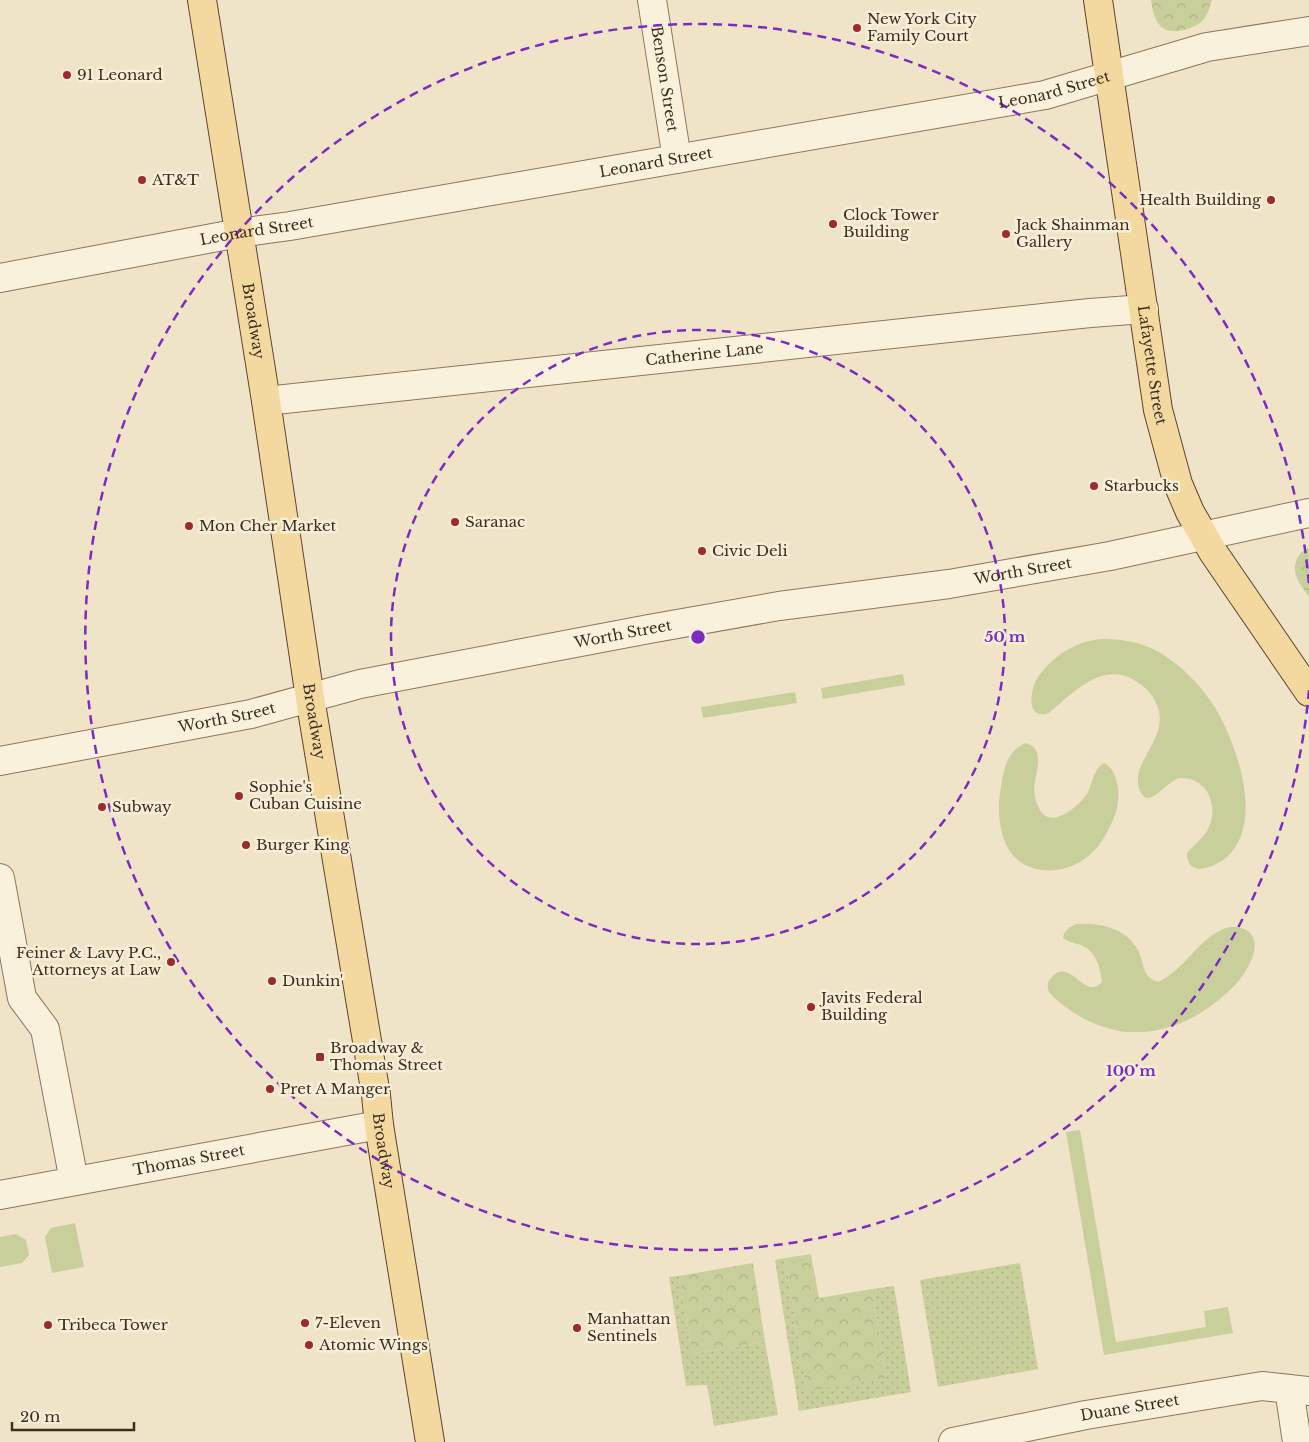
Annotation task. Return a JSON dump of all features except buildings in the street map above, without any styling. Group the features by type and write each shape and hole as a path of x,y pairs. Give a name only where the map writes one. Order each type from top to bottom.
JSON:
{"main road":[{"name":"Broadway","path":"202,0 266,401 310,698 376,1095 379,1125 430,1442"},
{"name":"Lafayette Street","path":"1098,0 1158,410 1178,484 1203,536 1309,692"}],"street":[{"name":"Benson Street","path":"652,0 678,159"},
{"name":"Leonard Street","path":"0,278 239,232 290,226 1045,96 1207,47 1309,31"},
{"name":"Catherine Lane","path":"266,401 1090,313 1144,309"},
{"name":"Worth Street","path":"0,761 250,714 360,684 728,614 948,584 1110,556 1309,513"},
{"path":"0,878 22,998 45,1029 74,1181"},
{"name":"Thomas Street","path":"0,1195 379,1125"},
{"name":"Duane Street","path":"953,1442 1086,1415 1262,1386 1299,1390"},
{"path":"1297,1442 1299,1390"}],"green space":[{"path":"1151,0 1212,0 1207,15 1201,22 1187,29 1171,31 1165,29 1157,21"},
{"path":"1309,548 1309,597 1297,579 1295,564 1299,555"},
{"path":"1100,639 1142,644 1164,655 1190,676 1217,711 1233,745 1239,764 1246,806 1244,825 1238,842 1222,861 1209,867 1196,868 1188,861 1187,853 1205,834 1211,822 1212,805 1205,789 1199,783 1191,779 1181,778 1170,783 1149,798 1141,793 1138,782 1139,771 1159,727 1159,714 1155,701 1149,691 1143,686 1122,675 1110,674 1088,682 1077,689 1049,713 1041,714 1033,708 1033,689 1035,682 1044,669 1065,651 1081,643"},
{"path":"903,674 905,685 823,699 821,688"},
{"path":"795,692 797,703 703,718 701,707"},
{"path":"1026,743 1033,746 1036,751 1038,766 1034,791 1035,798 1044,815 1048,817 1058,817 1070,811 1081,801 1088,792 1095,772 1104,763 1112,770 1115,777 1118,788 1118,804 1114,819 1098,846 1091,854 1074,865 1055,870 1035,869 1018,860 1011,853 1004,840 1000,825 999,808 1004,771 1009,757"},
{"path":"1076,924 1094,924 1119,931 1133,942 1138,950 1146,973 1158,982 1168,977 1216,932 1226,928 1237,927 1248,931 1253,937 1255,945 1250,963 1239,980 1219,1000 1200,1014 1168,1028 1144,1032 1125,1032 1084,1019 1059,1002 1048,989 1049,980 1058,972 1071,974 1090,987 1096,987 1102,982 1094,955 1081,945 1063,938 1066,931"},
{"path":"1080,1130 1116,1342 1206,1327 1204,1311 1228,1307 1233,1333 1104,1355 1066,1132"},
{"path":"75,1223 84,1267 52,1273 45,1237 51,1228"},
{"path":"16,1234 26,1240 29,1255 22,1263 0,1267 0,1237"},
{"path":"811,1254 819,1298 872,1289 886,1378 807,1391 785,1258"},
{"path":"785,1258 807,1390 886,1378 872,1289 894,1286 911,1392 799,1411 775,1260"},
{"path":"753,1263 765,1342 692,1354 679,1276"},
{"path":"1020,1263 1038,1369 938,1387 920,1280"},
{"path":"679,1276 692,1354 765,1342 778,1415 714,1426 707,1385 686,1386 669,1277"}],"place":[{"name":"New York City Family Court","path":"857,28"},
{"name":"91 Leonard","path":"67,75"},
{"name":"AT&T","path":"142,180"},
{"name":"Health Building","path":"1271,200"},
{"name":"Clock Tower Building","path":"833,224"},
{"name":"Jack Shainman Gallery","path":"1006,234"},
{"name":"Starbucks","path":"1094,486"},
{"name":"Saranac","path":"455,522"},
{"name":"Mon Cher Market","path":"189,526"},
{"name":"Civic Deli","path":"702,551"},
{"name":"Sophie's Cuban Cuisine","path":"239,796"},
{"name":"Subway","path":"102,807"},
{"name":"Burger King","path":"246,845"},
{"name":"Feiner & Lavy P.C., Attorneys at Law","path":"171,962"},
{"name":"Dunkin'","path":"272,981"},
{"name":"Javits Federal Building","path":"811,1007"},
{"name":"Broadway & Thomas Street","path":"320,1057"},
{"name":"Pret A Manger","path":"270,1089"},
{"name":"7-Eleven","path":"305,1323"},
{"name":"Tribeca Tower","path":"48,1325"},
{"name":"Manhattan Sentinels","path":"577,1328"},
{"name":"Atomic Wings","path":"309,1345"}]}
